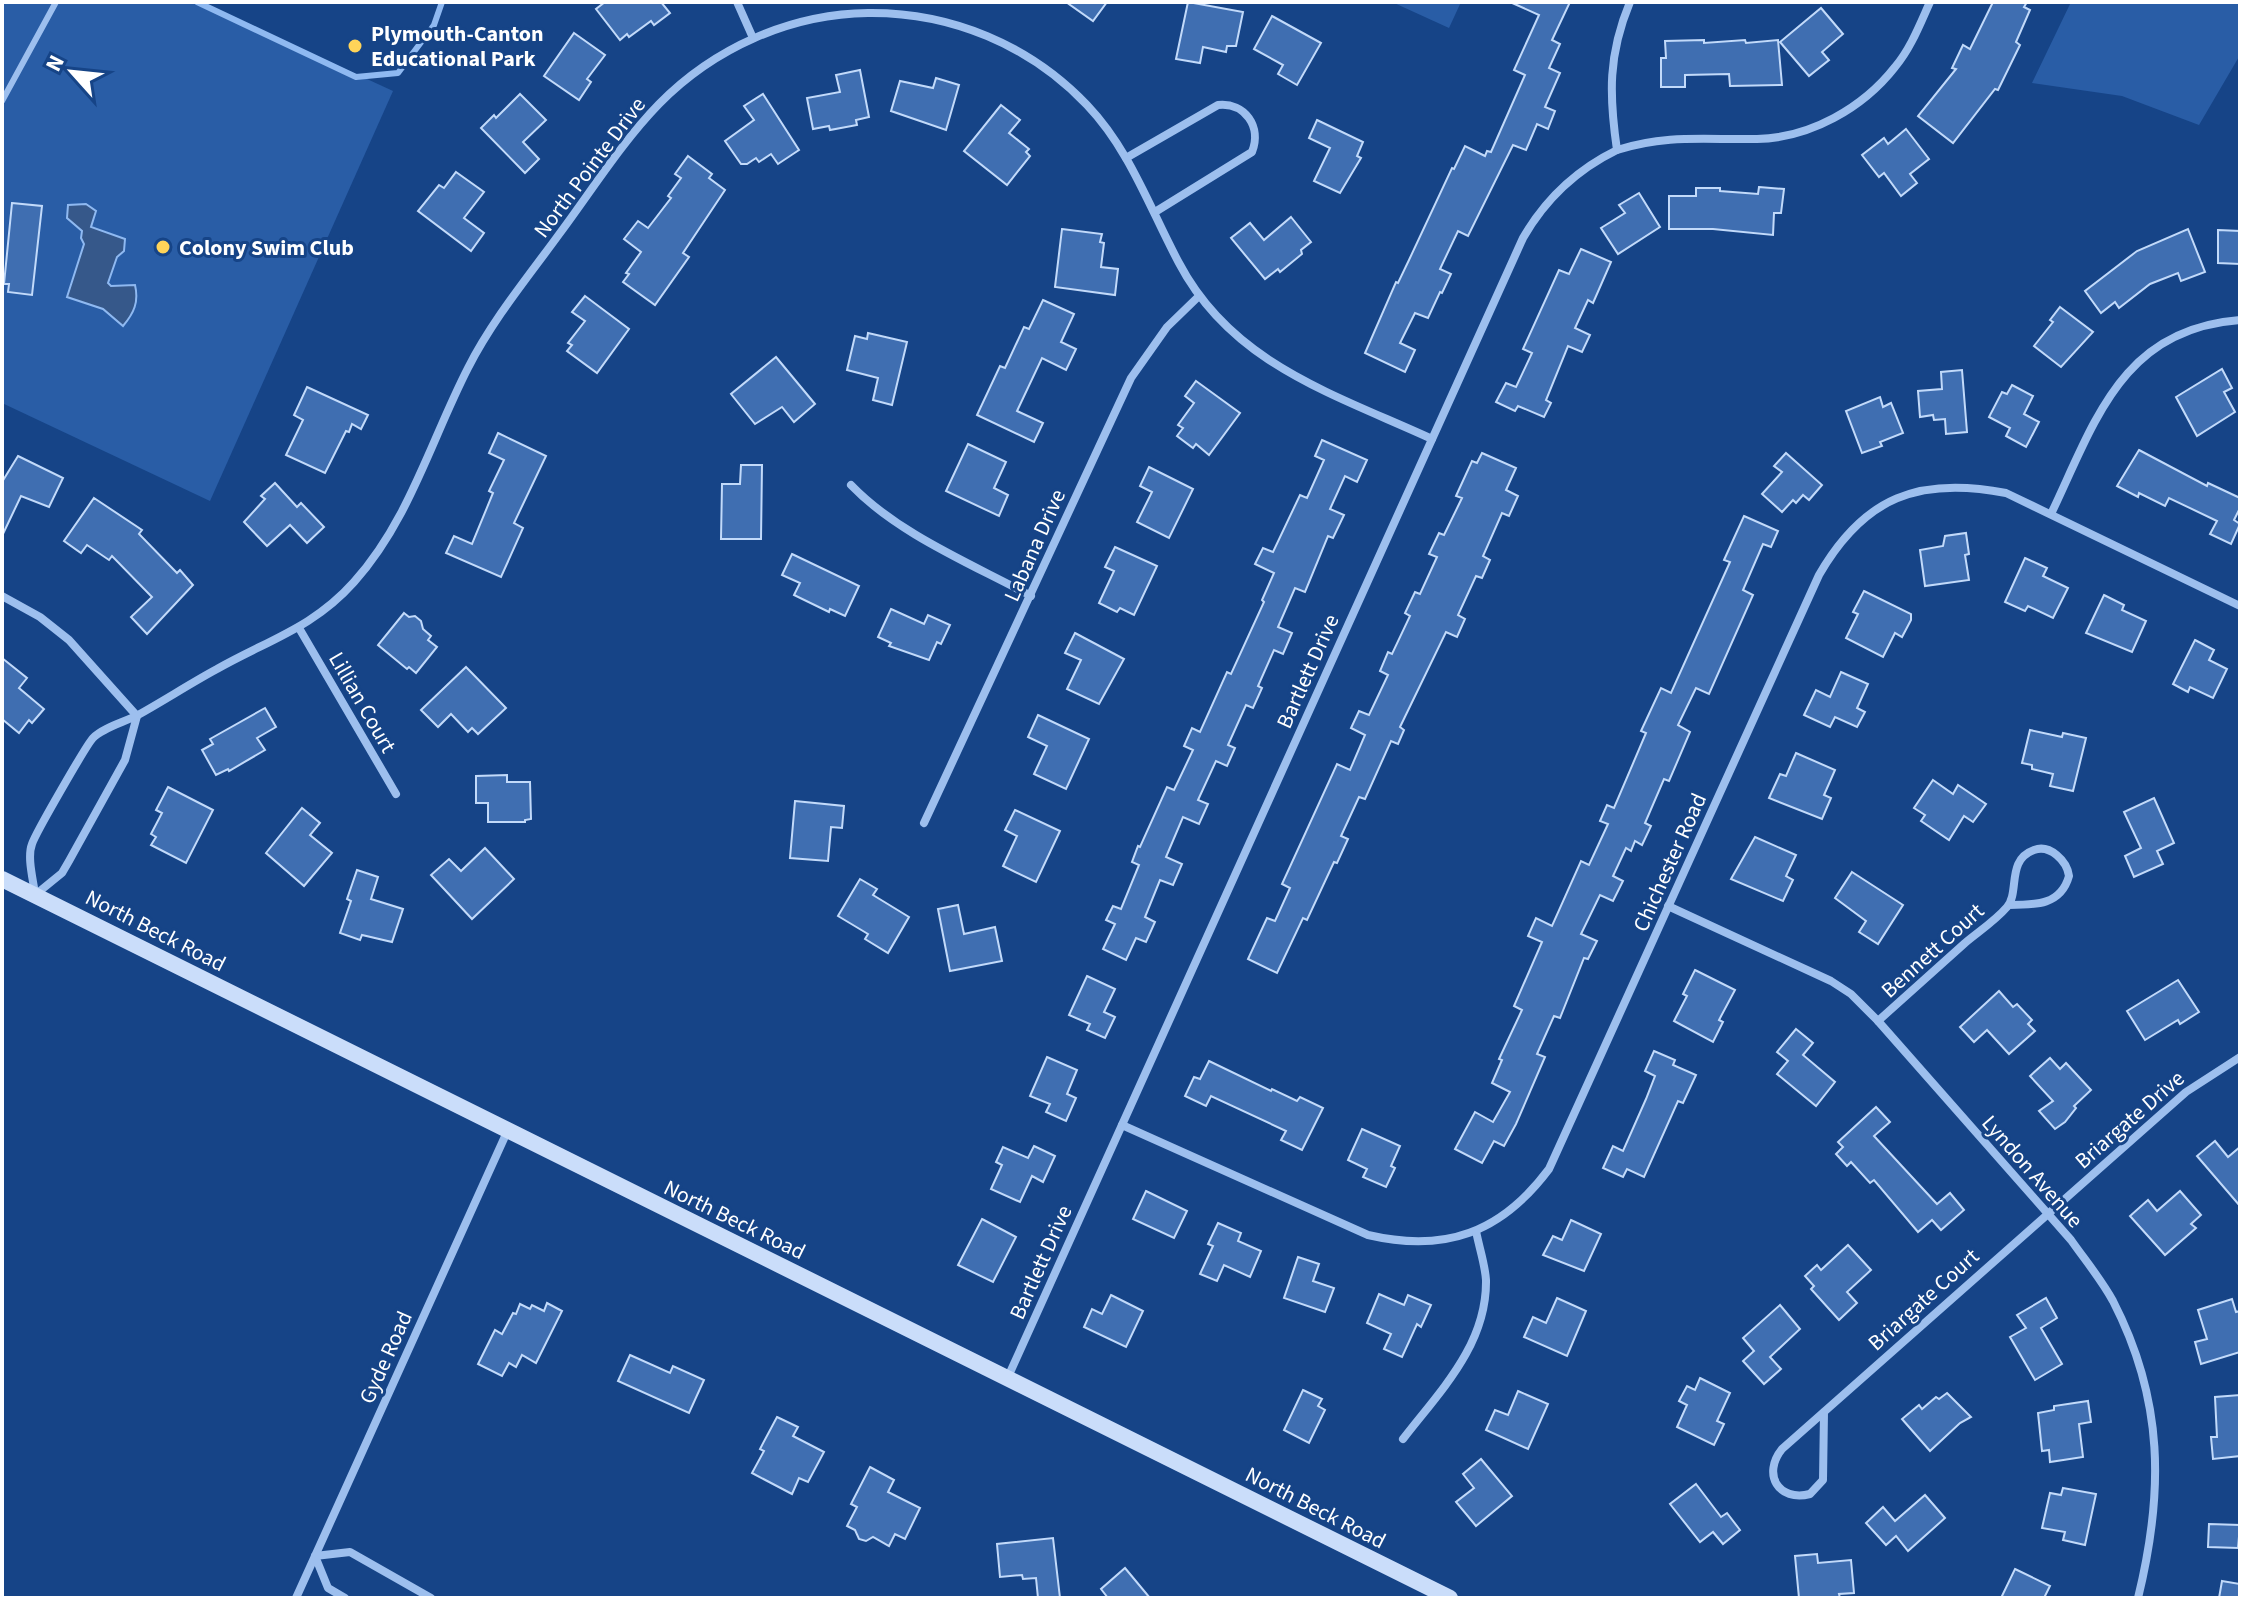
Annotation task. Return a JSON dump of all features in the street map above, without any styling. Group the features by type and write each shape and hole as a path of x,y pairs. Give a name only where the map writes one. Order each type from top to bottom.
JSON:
{"main road":[{"name":"North Beck Road","path":"2,879 507,1132 1008,1377 1441,1597"}],"street":[{"path":"737,2 753,38"},
{"path":"1617,150 1610,99 1611,83 1616,44 1630,2"},
{"name":"Bartlett Drive","path":"1008,1377 1533,221 1567,181 1593,162 1617,150 1663,138 1759,139 1786,135 1830,121 1878,86 1896,66 1912,41 1930,2"},
{"name":"North Pointe Drive","path":"35,895 30,847 93,738 222,666 299,628 348,589 383,546 403,510 480,345 639,127 687,78 722,54 753,38 807,20 857,13 908,14 962,26 1009,45 1056,76 1099,118 1126,158 1199,296 1232,333 1272,364 1432,439"},
{"path":"1126,158 1218,105 1237,107 1245,112 1252,123 1257,140 1245,159 1155,212"},
{"name":"Labana Drive","path":"924,823 1131,378 1167,327 1199,296"},
{"path":"2051,514 2102,407 2127,372 2145,355 2171,338 2197,327 2240,320"},
{"path":"851,485 872,507 1031,596"},
{"name":"Chichester Road","path":"1122,1125 1368,1235 1393,1241 1426,1243 1476,1231 1517,1205 1549,1169 1819,575 1833,549 1868,515 1894,500 1946,486 1971,486 2006,493 2240,606"},
{"path":"2,596 40,617 69,640 137,716 125,760 69,861 62,873 35,895"},
{"name":"Lillian Court","path":"299,628 396,794"},
{"name":"Bennett Court","path":"1878,1021 2009,905 2044,903 2059,896 2069,876 2064,862 2044,849 2036,848 2026,854 2015,871 2009,905"},
{"name":"Lyndon Avenue","path":"1668,906 1831,981 1851,994 2048,1214 2099,1278 2129,1335 2144,1373 2152,1414 2156,1465 2154,1517 2138,1598"},
{"name":"Briargate Drive","path":"2048,1214 2186,1092 2240,1057"},
{"name":"Gyde Road","path":"296,1598 507,1132"},
{"name":"Briargate Court","path":"1824,1412 1823,1480 1810,1494 1787,1494 1772,1475 1776,1457 1824,1412 2048,1214"},
{"path":"1403,1439 1467,1355 1476,1335 1486,1278 1476,1231"},
{"path":"345,1598 328,1588 315,1556 350,1552 431,1598"}],"lane":[{"path":"2,101 56,2"}],"shaded area":[{"name":"Colony Swim Club","path":"2,2 200,2 393,91 210,501 2,403"},
{"path":"1392,2 1461,2 1449,28"},
{"path":"2071,2 2240,2 2240,55 2199,125 2122,96 2032,83"},
{"path":"86,204 96,211 91,227 125,239 124,251 117,257 108,283 111,286 135,285 135,307 123,326 103,309 67,297 84,244 82,231 67,218 68,205"}],"building":[{"path":"605,2 661,2 670,13 654,25 651,21 620,40 596,9"},
{"path":"1066,2 1107,2 1093,21"},
{"path":"1188,2 1243,12 1236,46 1227,46 1226,52 1203,47 1200,63 1176,59"},
{"path":"1510,2 1570,2 1552,40 1560,44 1549,68 1560,73 1545,107 1555,111 1548,129 1537,124 1526,150 1513,145 1468,236 1458,231 1440,269 1451,274 1442,293 1428,318 1415,313 1400,343 1415,350 1405,372 1365,353 1452,168 1465,146 1485,156 1487,151 1491,152 1525,75 1514,70 1539,15"},
{"path":"1993,2 2027,2 2024,7 2030,10 2016,42 2020,45 1998,90 1995,89 1953,143 1918,116 1956,69 1952,68 1963,45 1970,49"},
{"path":"1821,8 1843,34 1822,52 1829,60 1809,76 1780,42"},
{"path":"1272,16 1321,43 1297,85 1278,74 1283,65 1254,49"},
{"path":"574,33 605,55 587,79 591,82 579,100 544,76"},
{"path":"1704,40 1704,43 1745,40 1746,43 1778,40 1782,85 1730,86 1729,74 1685,75 1685,87 1661,87 1661,58 1666,58 1665,41"},
{"path":"860,70 869,117 856,120 857,125 830,130 829,126 813,129 807,98 840,92 836,75"},
{"path":"936,78 959,85 946,130 891,111 900,81 933,88"},
{"path":"520,94 546,120 523,142 539,159 525,173 481,128"},
{"path":"763,94 799,150 778,164 771,154 759,162 756,158 741,164 725,141 754,120 744,106"},
{"path":"1001,105 1020,120 1009,133 1029,149 1026,152 1030,156 1007,185 964,151"},
{"path":"1317,120 1363,142 1357,156 1361,158 1340,193 1314,181 1330,148 1309,138"},
{"path":"1906,129 1929,159 1910,174 1917,183 1901,196 1884,173 1879,177 1862,155 1884,138 1888,144"},
{"path":"688,156 712,174 709,178 725,190 683,253 689,257 655,305 623,282 641,252 624,239 638,221 648,228 671,198 668,196 681,178 675,174"},
{"path":"456,172 484,192 464,218 484,233 471,251 418,211 439,185 444,188"},
{"path":"1759,187 1784,189 1781,213 1774,213 1773,235 1713,229 1669,229 1669,196 1696,196 1696,188 1758,194"},
{"path":"1639,193 1660,227 1618,254 1601,228 1625,213 1619,205"},
{"path":"12,203 42,206 32,295 8,292 9,284 4,284"},
{"path":"1291,217 1311,242 1280,272 1278,269 1265,279 1231,238 1250,223 1264,240"},
{"path":"1062,229 1102,234 1101,267 1118,269 1115,295 1055,287"},
{"path":"2188,229 2205,272 2181,281 2178,273 2150,284 2119,308 2115,302 2101,313 2085,291 2137,251"},
{"path":"2218,230 2240,231 2240,264 2218,263"},
{"path":"1581,249 1611,262 1593,303 1588,300 1575,328 1590,335 1582,352 1568,346 1546,400 1551,403 1544,417 1518,406 1515,411 1496,402 1506,383 1516,387 1532,353 1523,349 1559,270 1569,274"},
{"path":"585,296 629,329 597,373 567,351 572,345 568,343 585,321 572,312"},
{"path":"1043,300 1074,314 1061,342 1076,349 1066,370 1042,358 1017,411 1043,423 1034,442 977,415 1000,366 1005,368 1024,327 1029,329"},
{"path":"2060,307 2093,332 2061,367 2034,346 2053,322 2050,320"},
{"path":"868,333 907,342 892,405 873,400 878,378 847,370 855,336 867,339"},
{"path":"776,357 815,404 794,422 782,407 755,424 731,394"},
{"path":"2222,369 2232,388 2224,392 2235,412 2197,436 2176,397"},
{"path":"1962,370 1967,432 1946,434 1945,419 1934,420 1933,415 1920,417 1918,391 1942,389 1941,372"},
{"path":"1196,381 1240,413 1209,455 1196,444 1193,448 1177,436 1183,428 1178,425 1194,403 1185,396"},
{"path":"2012,385 2033,396 2024,414 2039,422 2026,447 2006,436 2010,428 1989,417 2002,392 2007,394"},
{"path":"307,387 368,415 361,429 352,424 349,432 346,431 325,473 286,455 303,420 294,415"},
{"path":"1880,397 1883,407 1891,403 1903,433 1880,442 1882,446 1862,453 1846,411"},
{"path":"498,433 546,456 514,523 523,528 501,577 446,553 454,536 472,544 493,493 489,491 504,460 489,453"},
{"path":"1322,440 1367,460 1357,482 1345,476 1330,509 1344,515 1333,538 1328,536 1305,592 1295,588 1278,627 1292,633 1283,654 1274,650 1258,686 1262,688 1253,708 1246,705 1228,745 1235,748 1227,766 1216,761 1198,800 1208,804 1199,824 1183,817 1166,857 1182,864 1173,885 1160,880 1145,917 1155,922 1146,942 1136,938 1126,960 1103,949 1115,924 1106,920 1113,906 1121,909 1139,865 1132,862 1138,846 1167,787 1174,790 1193,750 1184,746 1192,728 1200,732 1264,602 1262,600 1274,573 1255,564 1263,548 1273,552 1300,495 1307,498 1324,460 1315,456"},
{"path":"968,444 1006,462 994,488 1008,495 999,516 946,491"},
{"path":"2139,450 2207,486 2208,483 2240,498 2240,508 2234,520 2240,524 2231,544 2210,534 2217,521 2169,498 2165,506 2117,486"},
{"path":"1482,453 1516,468 1506,490 1518,496 1509,516 1502,513 1483,556 1490,560 1482,578 1476,576 1458,615 1465,619 1457,637 1446,632 1400,727 1404,730 1398,744 1391,741 1365,799 1359,797 1341,836 1348,839 1337,863 1334,862 1307,920 1303,918 1277,973 1248,959 1267,918 1275,921 1290,888 1282,884 1337,764 1350,770 1365,735 1351,728 1359,711 1369,715 1388,675 1380,671 1388,652 1392,654 1410,616 1405,613 1415,592 1420,594 1437,557 1429,554 1439,533 1444,535 1462,498 1456,496 1472,461 1477,463"},
{"path":"1786,453 1822,485 1809,500 1803,495 1796,503 1793,500 1782,512 1762,494 1782,472 1774,466"},
{"path":"18,456 63,478 49,507 21,496 2,536 2,482"},
{"path":"741,465 762,465 761,539 721,539 722,484 740,484"},
{"path":"1149,467 1193,489 1169,538 1137,522 1152,492 1140,486"},
{"path":"275,483 297,507 301,503 324,527 307,543 290,525 267,546 244,522 265,499 261,496"},
{"path":"94,498 142,530 139,534 193,585 147,634 131,617 152,597 112,556 109,560 87,545 81,553 64,541"},
{"path":"1744,516 1778,531 1771,547 1763,544 1743,590 1753,595 1709,694 1696,688 1678,725 1690,732 1669,781 1664,779 1645,823 1651,826 1642,845 1635,841 1631,851 1626,848 1613,876 1623,881 1613,901 1600,895 1581,934 1597,941 1588,959 1584,958 1560,1018 1554,1016 1537,1054 1545,1057 1516,1124 1504,1146 1494,1141 1482,1163 1455,1149 1475,1112 1493,1122 1510,1092 1492,1083 1502,1060 1499,1059 1522,1010 1514,1006 1542,942 1528,936 1536,918 1552,926 1581,861 1589,865 1608,824 1600,821 1607,805 1614,808 1646,733 1641,731 1661,688 1671,693 1730,562 1724,560"},
{"path":"1966,533 1969,580 1925,586 1920,550 1943,546 1945,536"},
{"path":"1115,547 1157,566 1134,615 1120,608 1117,612 1099,603 1114,571 1105,567"},
{"path":"792,554 859,586 845,616 794,595 800,583 782,575"},
{"path":"2025,558 2047,568 2043,576 2068,588 2053,618 2028,606 2025,611 2005,602"},
{"path":"1864,591 1911,614 1902,637 1895,633 1883,657 1846,638 1858,614 1853,612"},
{"path":"2104,595 2124,605 2122,610 2146,621 2132,652 2086,633"},
{"path":"891,609 924,624 928,615 950,625 941,644 937,642 929,660 889,646 891,643 878,637"},
{"path":"404,613 421,621 423,629 431,636 428,640 437,647 416,673 378,645"},
{"path":"1075,633 1124,659 1099,704 1067,689 1081,660 1065,653"},
{"path":"2195,640 2214,650 2209,660 2227,669 2213,698 2190,687 2188,692 2173,684"},
{"path":"2,658 27,678 19,688 44,709 32,723 29,720 19,733 2,719"},
{"path":"466,667 506,708 478,734 472,728 468,732 451,714 438,727 421,710"},
{"path":"1841,672 1868,684 1857,708 1865,712 1857,727 1835,717 1830,727 1804,715 1816,690 1830,697"},
{"path":"265,708 276,727 257,738 265,750 216,775 202,750 213,744 210,739"},
{"path":"1038,715 1089,739 1066,789 1034,774 1047,746 1028,737"},
{"path":"2030,730 2062,737 2063,733 2086,738 2073,791 2050,786 2053,774 2022,763"},
{"path":"1796,753 1835,770 1824,795 1831,798 1822,819 1769,798 1780,774 1786,776"},
{"path":"507,775 507,782 530,782 531,819 525,822 488,822 488,803 476,803 476,776"},
{"path":"1933,780 1953,794 1958,785 1986,804 1973,822 1964,816 1949,840 1921,821 1925,815 1914,808"},
{"path":"168,787 213,810 186,863 151,845 156,837 151,834 162,813 156,810"},
{"path":"2154,798 2174,843 2157,851 2163,864 2134,877 2125,856 2141,848 2124,812"},
{"path":"795,801 844,806 842,828 831,827 828,861 790,858"},
{"path":"302,808 320,823 310,835 332,853 304,886 266,853"},
{"path":"1015,810 1060,831 1036,882 1003,866 1017,836 1005,830"},
{"path":"1755,837 1796,855 1786,876 1793,880 1783,901 1731,879"},
{"path":"485,848 514,879 472,919 431,875 449,859 461,871"},
{"path":"357,870 378,877 371,899 403,909 392,942 362,935 360,940 340,933"},
{"path":"1852,872 1903,905 1878,944 1859,932 1866,921 1835,898"},
{"path":"860,879 877,889 873,895 909,917 888,953 865,939 868,934 838,916"},
{"path":"958,905 964,934 995,927 1002,961 950,971 938,909"},
{"path":"1695,970 1735,990 1719,1020 1723,1022 1713,1042 1674,1021 1687,996 1683,994"},
{"path":"1087,976 1115,989 1104,1012 1115,1017 1105,1038 1087,1030 1090,1024 1069,1015"},
{"path":"2178,980 2199,1012 2180,1024 2178,1020 2145,1040 2127,1011"},
{"path":"1999,991 2013,1007 2017,1004 2032,1020 2028,1024 2035,1031 2009,1054 1987,1030 1974,1042 1960,1027"},
{"path":"1796,1029 1813,1043 1803,1055 1835,1082 1816,1106 1777,1074 1788,1061 1777,1052"},
{"path":"1654,1051 1675,1060 1673,1065 1696,1075 1683,1103 1678,1101 1644,1177 1627,1169 1623,1177 1603,1168 1613,1146 1623,1151 1646,1099 1655,1076 1645,1071"},
{"path":"1047,1057 1077,1070 1067,1094 1076,1098 1066,1121 1046,1112 1050,1104 1030,1096"},
{"path":"2050,1058 2060,1069 2066,1063 2091,1090 2074,1106 2076,1108 2065,1122 2055,1129 2039,1111 2053,1101 2030,1076"},
{"path":"1209,1061 1271,1091 1297,1101 1300,1097 1323,1108 1302,1150 1281,1140 1286,1131 1211,1096 1206,1106 1185,1096 1194,1077 1200,1079"},
{"path":"1876,1107 1890,1122 1874,1136 1937,1204 1950,1193 1964,1210 1941,1230 1932,1220 1918,1232 1874,1180 1870,1183 1851,1162 1847,1166 1836,1154 1843,1147 1838,1142"},
{"path":"1362,1129 1400,1146 1386,1187 1363,1177 1367,1169 1348,1160"},
{"path":"2215,1141 2228,1157 2240,1147 2240,1206 2197,1156"},
{"path":"1034,1146 1055,1156 1043,1182 1032,1176 1020,1202 991,1189 1002,1165 996,1162 1003,1147 1028,1158"},
{"path":"1146,1191 1187,1211 1174,1238 1133,1219"},
{"path":"2180,1191 2201,1215 2191,1224 2196,1228 2165,1255 2130,1216 2148,1200 2157,1211"},
{"path":"982,1219 1016,1237 993,1282 958,1265"},
{"path":"1571,1220 1601,1234 1584,1271 1543,1255 1553,1236 1562,1240"},
{"path":"1218,1223 1241,1233 1238,1241 1261,1251 1250,1277 1224,1265 1217,1281 1200,1274 1213,1246 1208,1244"},
{"path":"1848,1245 1871,1270 1847,1292 1857,1303 1839,1320 1811,1289 1814,1286 1805,1276 1817,1265 1821,1270"},
{"path":"1298,1257 1319,1264 1313,1281 1334,1288 1325,1312 1284,1298"},
{"path":"1379,1294 1404,1305 1408,1295 1431,1305 1421,1327 1417,1324 1402,1357 1384,1349 1391,1334 1367,1323"},
{"path":"1111,1295 1143,1311 1126,1347 1084,1327 1092,1309 1102,1314"},
{"path":"1557,1298 1586,1311 1567,1356 1524,1337 1533,1317 1546,1323"},
{"path":"2046,1298 2057,1318 2041,1328 2062,1364 2035,1380 2010,1337 2026,1328 2017,1315"},
{"path":"2232,1299 2236,1312 2240,1311 2240,1352 2201,1364 2195,1342 2207,1339 2198,1310"},
{"path":"547,1303 562,1311 536,1363 522,1355 516,1367 509,1363 502,1376 478,1364 495,1330 502,1334 520,1304 544,1311"},
{"path":"1780,1305 1800,1329 1770,1357 1781,1369 1764,1384 1743,1361 1754,1351 1743,1338"},
{"path":"630,1355 670,1373 673,1366 704,1380 689,1413 618,1381"},
{"path":"1700,1378 1730,1393 1717,1421 1724,1424 1714,1445 1677,1427 1687,1405 1679,1401 1687,1386 1695,1390"},
{"path":"1303,1390 1322,1399 1318,1406 1325,1410 1309,1443 1284,1430"},
{"path":"1518,1391 1548,1404 1528,1449 1486,1430 1495,1410 1508,1415"},
{"path":"1947,1393 1971,1417 1960,1423 1930,1451 1902,1419 1919,1405 1922,1409 1936,1397 1939,1399"},
{"path":"2240,1395 2240,1456 2213,1459 2211,1437 2217,1437 2215,1397"},
{"path":"2088,1401 2091,1422 2079,1424 2083,1457 2050,1462 2049,1450 2042,1451 2038,1413 2054,1410 2054,1406"},
{"path":"777,1417 798,1427 793,1436 824,1452 808,1482 799,1478 792,1494 752,1473 764,1451 760,1449"},
{"path":"1481,1459 1512,1496 1476,1526 1456,1502 1474,1488 1463,1474"},
{"path":"870,1467 894,1480 888,1492 920,1508 905,1539 895,1534 889,1546 873,1537 866,1541 859,1539 855,1530 847,1526 857,1507 851,1504"},
{"path":"1696,1484 1721,1517 1727,1513 1740,1530 1723,1544 1713,1532 1700,1542 1670,1504"},
{"path":"2063,1488 2096,1494 2085,1545 2063,1540 2065,1532 2042,1528 2050,1493 2061,1495"},
{"path":"1925,1495 1945,1518 1908,1551 1896,1536 1886,1545 1866,1523 1883,1507 1895,1521"},
{"path":"2209,1524 2240,1525 2238,1548 2208,1547"},
{"path":"1053,1538 1060,1598 1038,1598 1036,1578 1023,1579 1022,1575 1000,1577 997,1544"},
{"path":"1817,1554 1818,1563 1851,1560 1854,1593 1839,1594 1840,1598 1799,1598 1795,1556"},
{"path":"1125,1568 1150,1598 1108,1598 1101,1589"},
{"path":"2015,1569 2050,1586 2044,1598 2001,1598"},
{"path":"2222,1581 2240,1584 2240,1598 2219,1598"}],"waterway":[{"path":"197,2 356,77 398,73 434,25 442,2"}],"place":[{"name":"Plymouth-Canton Educational Park","path":"355,46"},
{"name":"Colony Swim Club","path":"163,247"}]}
